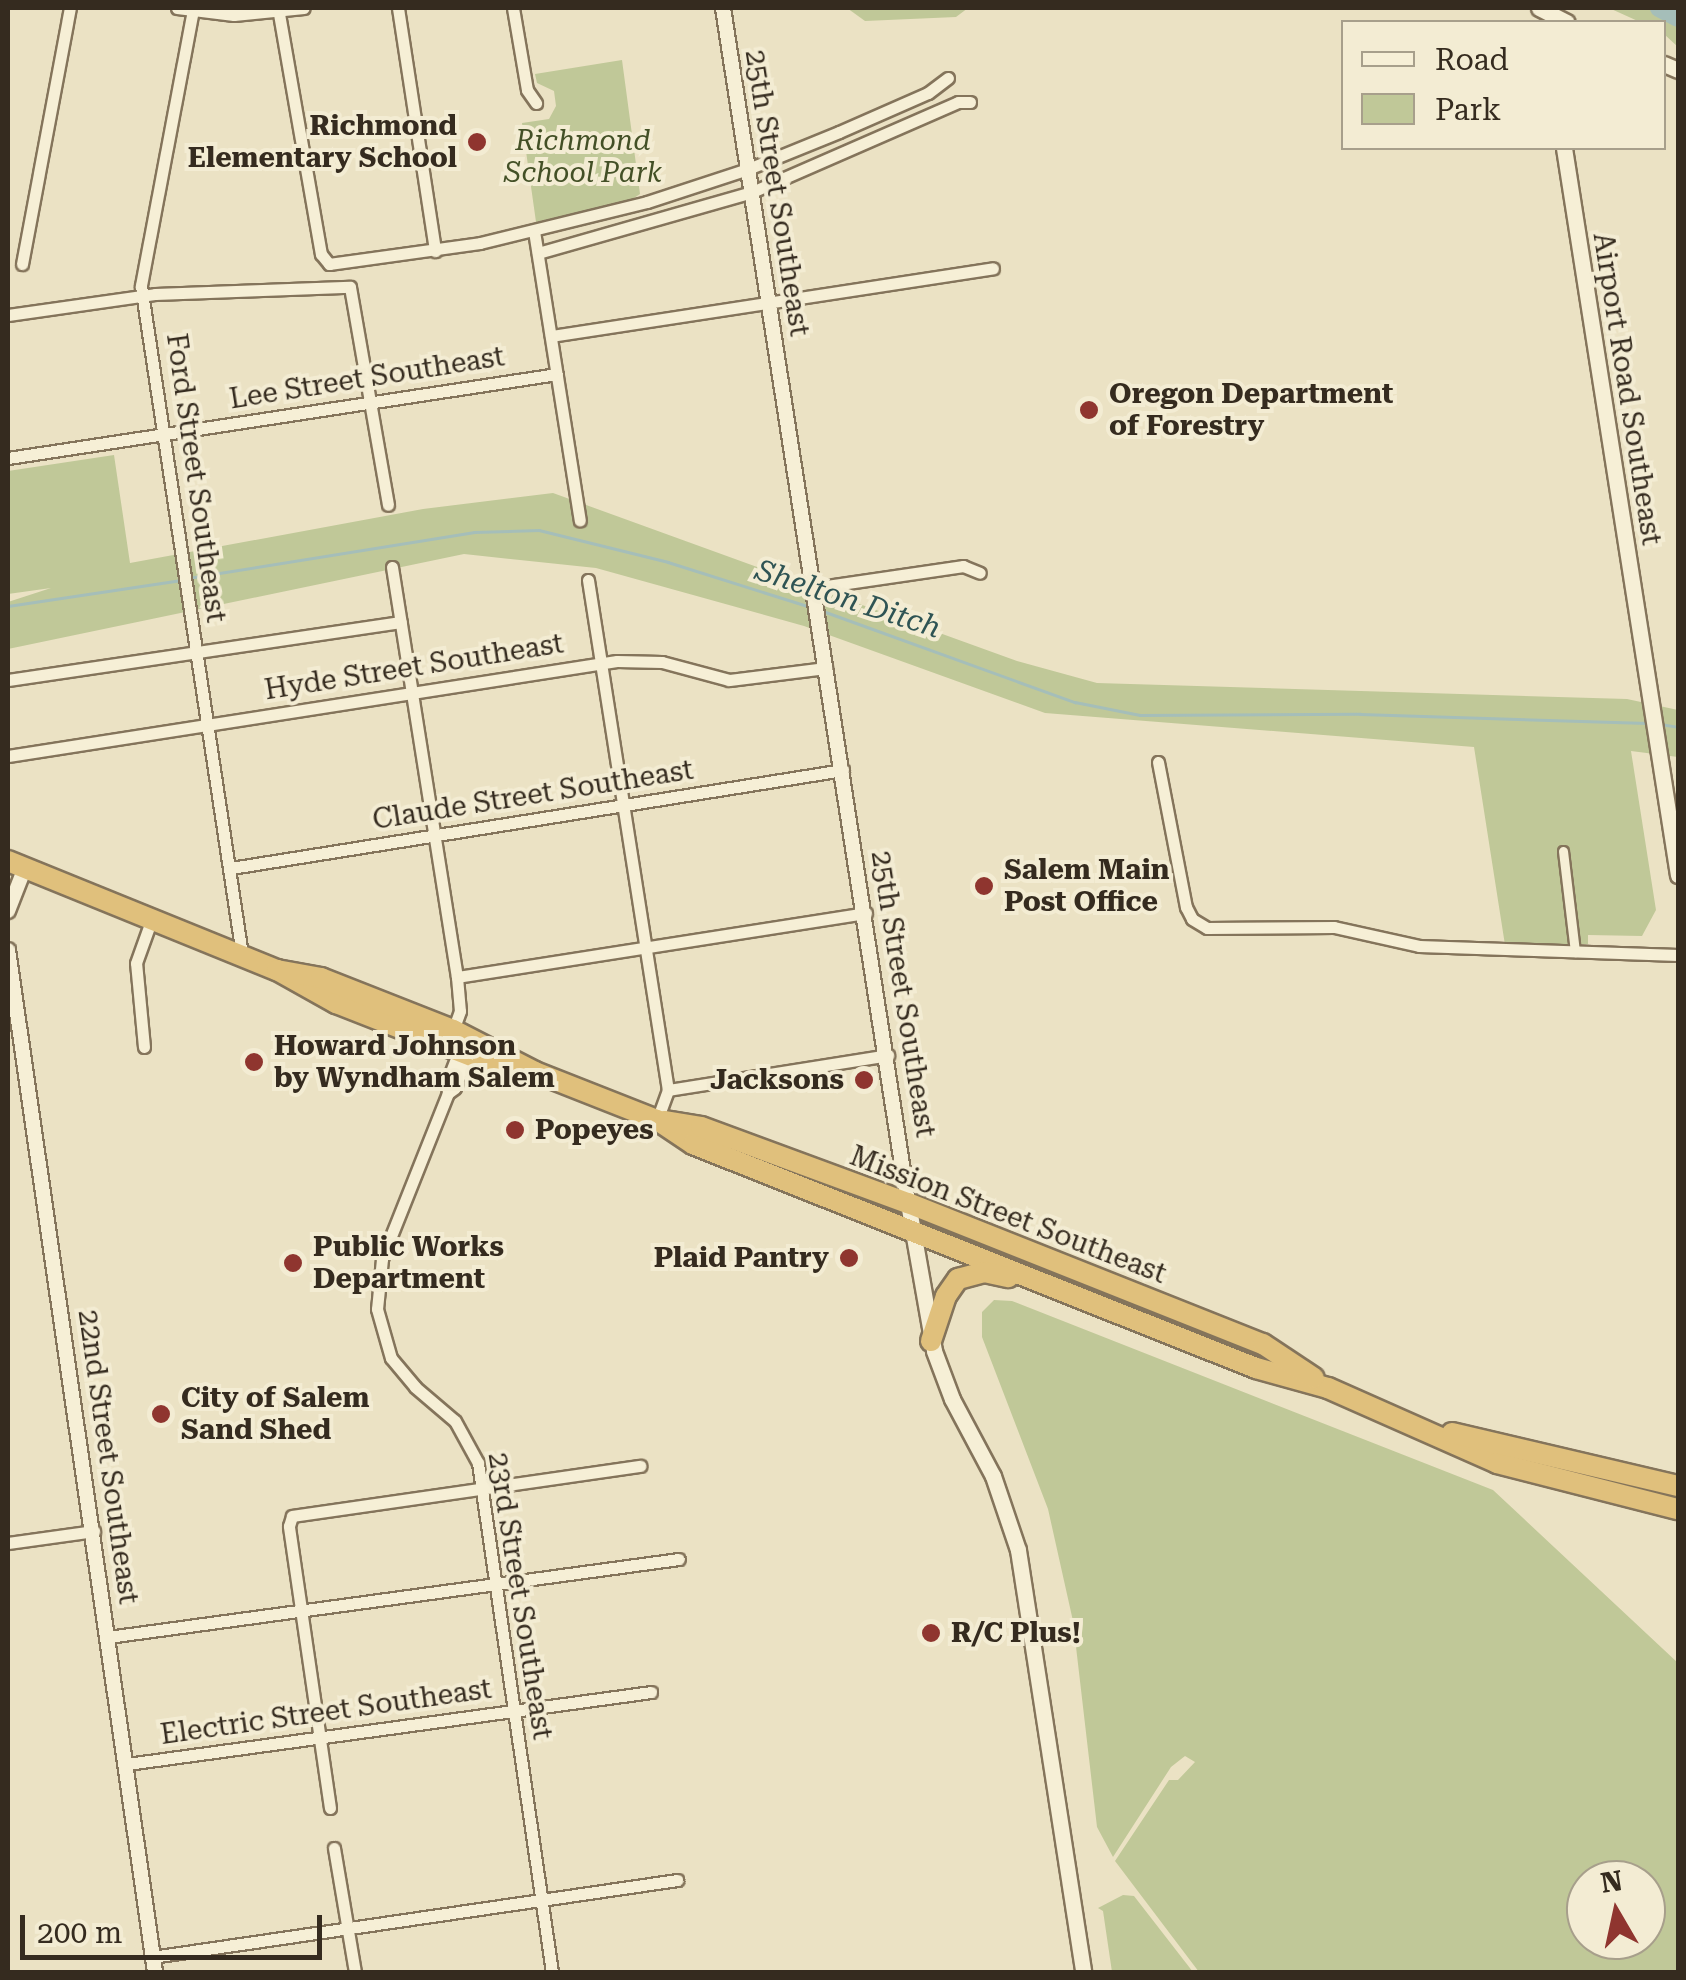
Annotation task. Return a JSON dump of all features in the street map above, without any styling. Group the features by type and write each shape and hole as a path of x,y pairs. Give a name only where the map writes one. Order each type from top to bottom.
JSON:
{"highway":[{"name":"Mission Street Southeast","path":"13,866 277,970 314,994 464,1053 535,1072"},
{"name":"Mission Street Southeast","path":"277,970 321,978 454,1030 535,1072 657,1120 693,1144 1256,1368 1328,1388 1497,1463 1678,1509"},
{"path":"403,1029 445,1036 454,1030"},
{"name":"Mission Street Southeast","path":"657,1120 701,1127 908,1203 1262,1344 1328,1388"},
{"path":"931,1341 946,1296 970,1272 1058,1290"},
{"name":"Mission Street Southeast","path":"1425,1428 1678,1486"}],"main road":[{"path":"1539,8 1563,20"},
{"name":"Airport Road Southeast","path":"1564,150 1678,875"},
{"name":"25th Street Southeast","path":"908,1203 931,1341 952,1399 1000,1492 1018,1550 1083,1972"}],"street":[{"path":"22,264 70,8"},
{"path":"177,8 234,16 304,8"},
{"path":"398,8 435,251"},
{"path":"513,8 527,90 536,103"},
{"name":"25th Street Southeast","path":"723,8 888,1054 908,1203"},
{"name":"Ford Street Southeast","path":"194,10 142,278 242,956"},
{"path":"278,10 324,262 435,251 647,202 748,168 928,94 948,78"},
{"path":"538,253 752,192 958,102 970,102"},
{"path":"534,231 580,520"},
{"path":"550,336 993,268"},
{"path":"8,315 144,296 350,286 388,504"},
{"name":"Lee Street Southeast","path":"8,458 557,374"},
{"path":"814,588 963,566 980,572"},
{"path":"392,568 457,977 460,1012 454,1030"},
{"path":"588,580 668,1090 657,1120"},
{"path":"8,680 401,622"},
{"name":"Hyde Street Southeast","path":"8,756 600,664 645,660 728,680 826,668"},
{"path":"1158,762 1186,907 1192,919 1207,928 1334,927 1419,946 1678,956"},
{"name":"Claude Street Southeast","path":"231,868 844,770"},
{"path":"1562,850 1575,952"},
{"path":"8,911 13,866"},
{"path":"457,977 866,913"},
{"path":"144,1046 136,963 151,921"},
{"name":"22nd Street Southeast","path":"8,950 154,1965"},
{"name":"23rd Street Southeast","path":"464,1053 447,1082 448,1094 382,1259 377,1309 384,1342 403,1374 466,1435 482,1487 552,1972"},
{"path":"668,1090 888,1054"},
{"path":"330,1808 301,1610 292,1516 640,1466"},
{"path":"8,1543 94,1530"},
{"path":"108,1637 679,1559"},
{"name":"Electric Street Southeast","path":"127,1764 651,1692"},
{"path":"334,1848 355,1972"},
{"path":"154,1965 348,1927 678,1880"}],"green space":[{"path":"847,8 968,8 956,17 865,21"},
{"path":"1609,8 1678,8 1678,47 1666,36 1666,20 1636,20"},
{"name":"Richmond School Park","path":"622,60 640,194 631,200 536,222 522,123 549,119 556,106 554,91 537,83 535,74"},
{"path":"114,455 130,563 423,509 553,493 1017,661 1097,683 1627,699 1678,710 1678,757 1631,751 1656,910 1642,936 1588,935 1588,944 1505,945 1474,747 1045,713 804,626 596,568 464,554 8,649 8,602 51,588 8,594 8,471"},
{"path":"994,1300 1012,1301 1493,1490 1678,1663 1678,1972 1199,1972 1115,1861 1169,1780 1178,1780 1195,1762 1185,1756 1171,1767 1113,1857 1097,1827 1073,1621 1048,1509 982,1337 982,1312"},
{"path":"1123,1895 1134,1896 1193,1972 1112,1972 1103,1911 1098,1908"}],"waterway":[{"path":"918,8 947,8"},
{"path":"1659,8 1678,18"},
{"name":"Shelton Ditch","path":"188,578 474,532 539,530 668,562 811,607"},
{"name":"Shelton Ditch","path":"8,606 181,580"},
{"name":"Shelton Ditch","path":"823,611 1075,702 1140,715 1360,714 1647,723"},
{"name":"Shelton Ditch","path":"1660,724 1678,727"}],"place":[{"name":"Richmond Elementary School","path":"477,142"},
{"name":"Oregon Department of Forestry","path":"1089,410"},
{"name":"Salem Main Post Office","path":"984,886"},
{"name":"Howard Johnson by Wyndham Salem","path":"254,1062"},
{"name":"Jacksons","path":"864,1080"},
{"name":"Popeyes","path":"515,1130"},
{"name":"Plaid Pantry","path":"849,1258"},
{"name":"Public Works Department","path":"293,1263"},
{"name":"City of Salem Sand Shed","path":"161,1414"},
{"name":"R/C Plus!","path":"931,1633"}]}
